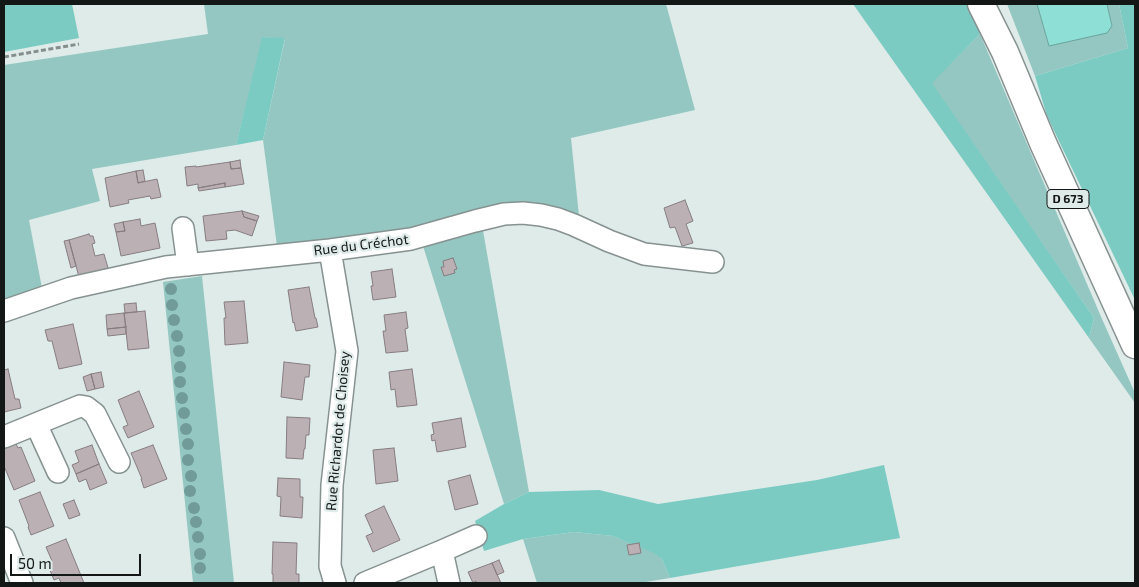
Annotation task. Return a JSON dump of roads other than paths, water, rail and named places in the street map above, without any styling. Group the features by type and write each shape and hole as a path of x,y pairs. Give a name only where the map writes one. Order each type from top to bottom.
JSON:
{"main road":[{"name":"D 673","path":"981,4 1006,52 1043,143 1135,345"},
{"name":"D 673","path":"994,4 1006,52"}],"street":[{"name":"Rue du Créchot","path":"4,311 71,288 166,267 411,240 504,214 523,213 558,219 644,254 713,262"},
{"path":"183,228 188,265"},
{"name":"Rue Richardot de Choisey","path":"330,250 347,351 332,486 330,566 335,583"},
{"path":"4,437 80,406 86,407 95,414 119,462"},
{"path":"36,424 58,472"},
{"path":"365,583 476,536"},
{"path":"4,538 22,583"},
{"path":"442,551 449,583"}]}
